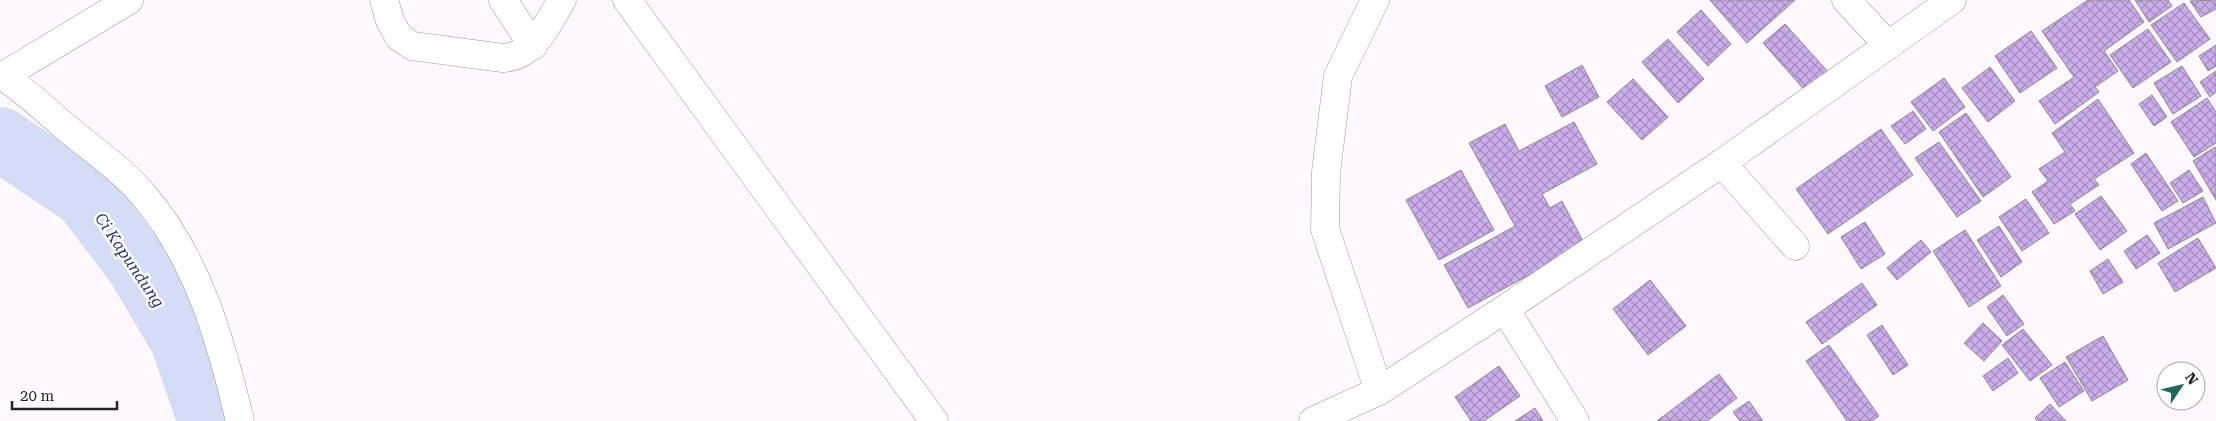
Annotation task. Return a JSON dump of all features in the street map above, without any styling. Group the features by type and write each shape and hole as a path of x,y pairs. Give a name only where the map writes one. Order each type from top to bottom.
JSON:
{"street":[{"path":"129,0 1,75 118,169 145,196 170,229 197,280 212,318 226,361 240,421"},
{"path":"384,0 390,21 399,36 412,46 503,58 514,58 533,46 562,0"},
{"path":"503,0 533,46"},
{"path":"627,0 934,421"},
{"path":"1375,0 1338,76 1326,172 1325,229 1379,391"},
{"path":"1846,0 1888,45"},
{"path":"1313,421 1379,391 1505,309 1722,163 1952,0"},
{"path":"1722,163 1795,246"},
{"path":"1505,309 1575,421"}],"building":[{"path":"1710,0 1795,0 1747,43"},
{"path":"2088,0 2129,0 2144,22 2104,51 2118,71 2095,87 2099,92 2055,124 2039,101 2074,77 2042,31"},
{"path":"2135,0 2168,0 2172,6 2149,22"},
{"path":"2216,0 2216,9 2201,17 2190,1"},
{"path":"2184,3 2210,39 2177,62 2151,25"},
{"path":"1701,10 1731,44 1708,66 1677,32"},
{"path":"1785,24 1830,74 1808,94 1763,43"},
{"path":"2148,29 2171,62 2133,88 2110,55"},
{"path":"2031,31 2057,68 2020,93 1995,56"},
{"path":"1668,39 1704,79 1678,103 1642,62"},
{"path":"2216,45 2216,66 2208,71 2199,56"},
{"path":"1582,65 1599,97 1562,117 1545,86"},
{"path":"2182,66 2201,96 2173,114 2154,83"},
{"path":"1990,67 2015,101 1988,122 1962,88"},
{"path":"2216,71 2216,92 2210,97 2200,82"},
{"path":"1944,78 1965,107 1933,131 1911,102"},
{"path":"1633,79 1668,117 1642,140 1607,102"},
{"path":"2152,95 2167,117 2154,126 2139,104"},
{"path":"2207,98 2216,112 2216,143 2194,157 2171,122"},
{"path":"2098,99 2134,153 2094,179 2099,185 2070,204 2075,211 2054,224 2032,192 2048,181 2039,169 2065,152 2052,133"},
{"path":"1913,111 1926,129 1905,144 1891,126"},
{"path":"1966,113 2011,177 1983,197 1939,132"},
{"path":"1574,122 1597,164 1542,194 1550,208 1562,201 1585,245 1468,308 1444,265 1515,226 1469,143 1505,124 1519,151"},
{"path":"1881,129 1913,175 1828,234 1796,189"},
{"path":"1939,142 1981,201 1957,217 1915,158"},
{"path":"2215,147 2216,150 2216,200 2193,161"},
{"path":"2146,153 2178,201 2162,211 2131,164"},
{"path":"1461,170 1494,230 1439,260 1406,200"},
{"path":"2189,170 2203,191 2183,203 2170,183"},
{"path":"2101,196 2127,231 2100,250 2075,214"},
{"path":"2203,197 2216,223 2168,249 2154,223"},
{"path":"2026,199 2049,233 2022,251 1999,217"},
{"path":"1865,222 1885,254 1861,269 1841,237"},
{"path":"1999,226 2022,262 2001,277 1977,240"},
{"path":"1965,230 2001,286 1969,307 1933,251"},
{"path":"2147,235 2160,253 2136,269 2124,251"},
{"path":"2198,238 2216,268 2175,292 2158,263"},
{"path":"1921,240 1931,252 1897,280 1887,268"},
{"path":"2108,259 2123,282 2103,294 2090,271"},
{"path":"1650,280 1686,326 1648,355 1613,309"},
{"path":"1862,283 1877,305 1822,344 1806,322"},
{"path":"2003,295 2024,324 2007,336 1987,307"},
{"path":"1983,323 2002,341 1984,361 1964,343"},
{"path":"1882,325 1908,365 1893,375 1867,335"},
{"path":"2023,329 2052,365 2030,381 2002,345"},
{"path":"2103,336 2128,380 2092,401 2066,357"},
{"path":"1829,345 1879,416 1872,421 1847,421 1806,361"},
{"path":"2008,358 2018,373 1993,391 1983,376"},
{"path":"2065,362 2084,391 2059,407 2040,378"},
{"path":"1499,366 1520,396 1484,421 1471,421 1455,397"},
{"path":"1719,374 1737,398 1707,421 1657,421"},
{"path":"1749,401 1763,421 1740,421 1733,412"},
{"path":"2050,404 2066,421 2037,421 2035,418"},
{"path":"1535,408 1543,421 1515,421"}],"waterway":[{"name":"Ci Kapundung","path":"0,139 85,196 137,264 182,340 210,421"}]}
